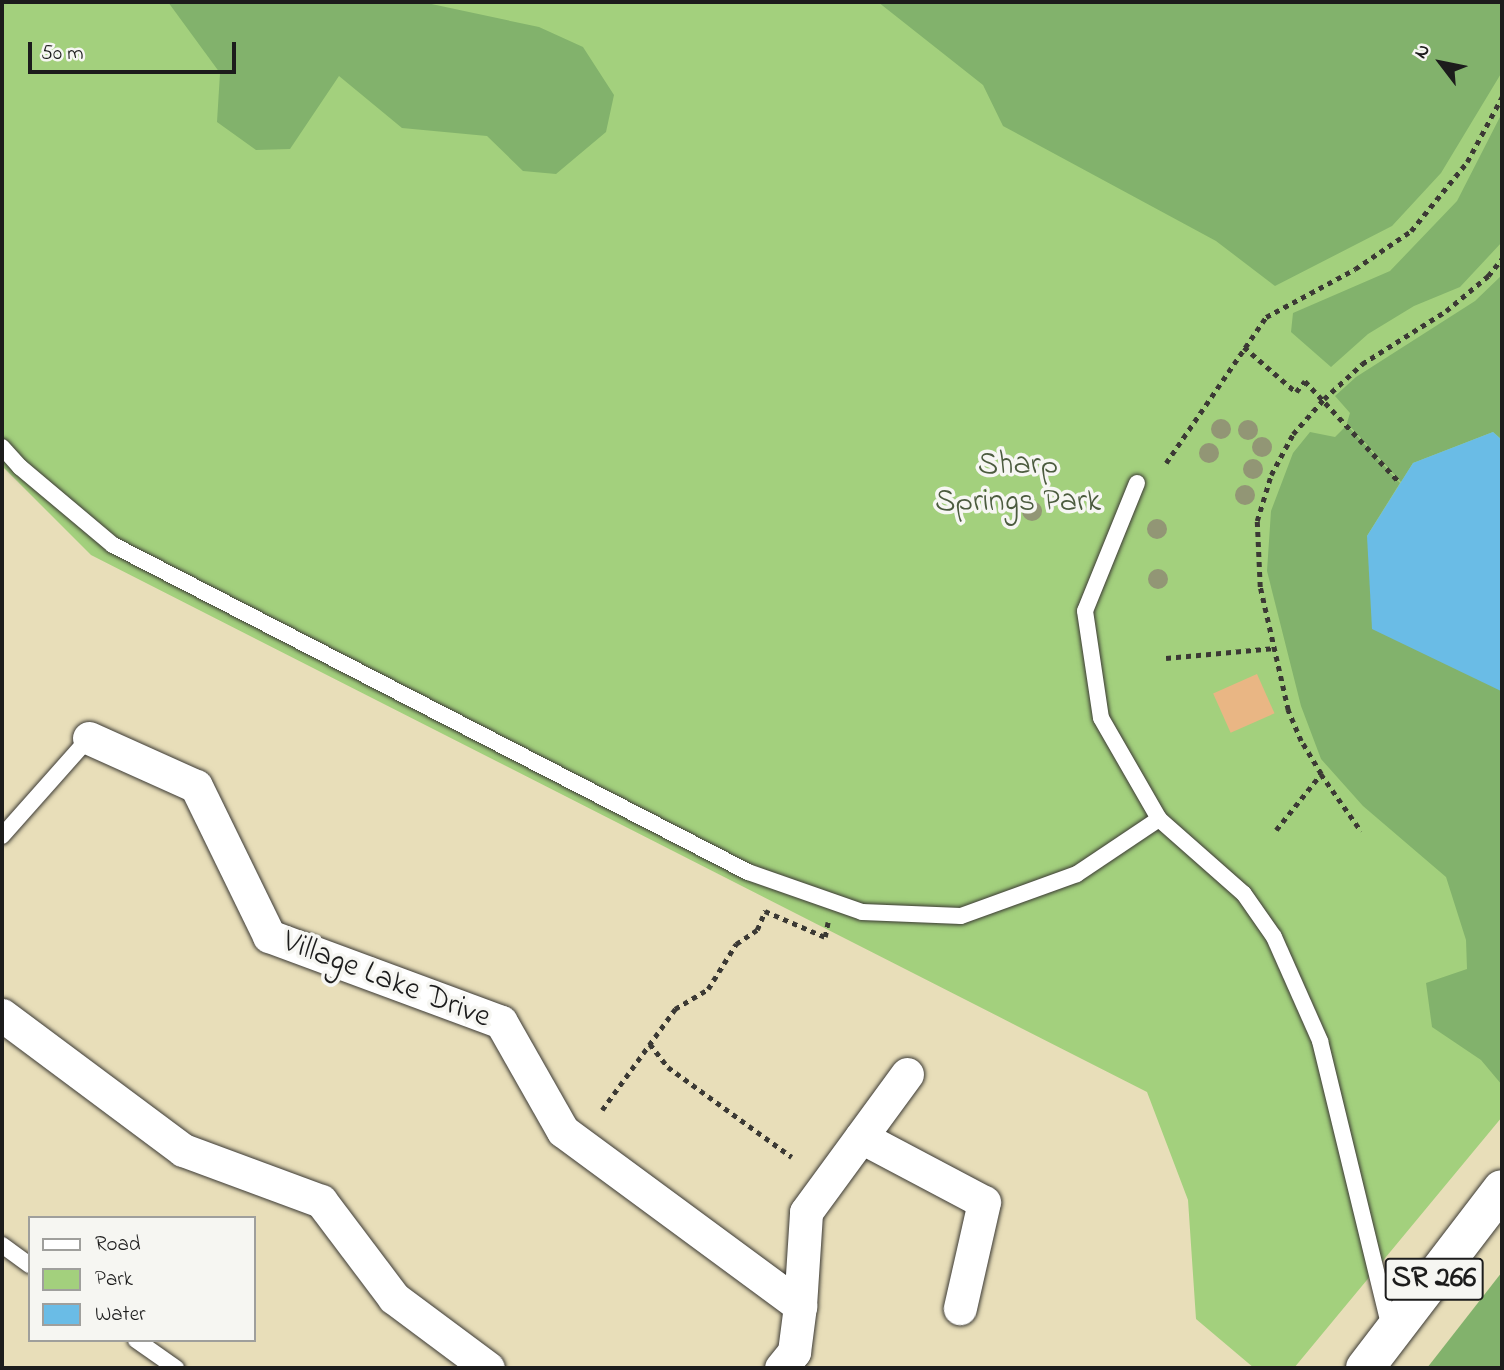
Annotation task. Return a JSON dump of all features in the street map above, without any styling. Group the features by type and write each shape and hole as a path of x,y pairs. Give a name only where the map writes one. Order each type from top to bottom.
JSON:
{"main road":[{"name":"SR 266","path":"1365,1368 1502,1189"}],"street":[{"name":"Village Lake Drive","path":"89,738 196,786 270,936 501,1022 563,1131 800,1306"},
{"path":"2,1015 183,1150 321,1200 394,1298 488,1368"},
{"path":"781,1368 794,1352 806,1212 907,1074"},
{"path":"861,1137 984,1202 960,1308"}],"lane":[{"path":"2,447 20,467 113,545 748,872 862,912 961,916 1077,874 1159,819"},
{"path":"1137,483 1085,611 1101,718 1159,819 1244,894 1279,949 1320,1041 1391,1335"},
{"name":"Village Lake Drive","path":"2,836 89,738"},
{"path":"2,1245 28,1264"},
{"path":"139,1342 176,1368"}],"path":[{"path":"1166,463 1266,317 1355,269 1411,231 1441,199 1467,162 1502,97"},
{"path":"1361,831 1321,775 1301,741 1288,710 1260,587 1257,521 1271,475 1293,434 1324,399 1362,365 1446,312 1488,276 1502,259"},
{"path":"1244,347 1296,392 1306,381 1400,483"},
{"path":"1166,658 1275,648"},
{"path":"1276,830 1321,775"},
{"path":"602,1110 676,1009 708,989 736,944 757,930 765,911 825,937 832,901"},
{"path":"650,1044 668,1067 792,1157"}],"green space":[{"name":"Sharp Springs Park","path":"2,2 1502,2 1502,1117 1294,1368 1254,1368 1196,1319 1188,1200 1147,1092 91,555 2,466"},
{"path":"168,2 422,2 539,27 583,47 614,95 606,132 556,174 523,171 487,136 402,128 339,76 290,149 256,150 217,122 220,73"},
{"path":"878,2 1502,2 1502,72 1441,173 1392,226 1275,286 1216,241 1003,126 983,85"},
{"path":"1502,113 1502,242 1460,287 1414,306 1368,334 1331,367 1291,332 1293,313 1390,271 1457,201"},
{"path":"1502,275 1502,440 1493,432 1413,463 1401,482 1347,423 1350,413 1335,396 1356,377 1475,301"},
{"path":"1347,425 1400,483 1367,536 1502,691 1502,1085 1481,1060 1432,1027 1426,983 1467,969 1466,940 1446,877 1363,806 1321,759 1301,706 1267,571 1271,511 1293,453 1310,432 1335,437"},
{"path":"1502,1272 1502,1368 1427,1368"}],"water":[{"path":"1493,432 1502,440 1501,691 1372,629 1367,536 1413,463"}],"building":[{"path":"1257,674 1274,713 1231,733 1213,694"}]}
